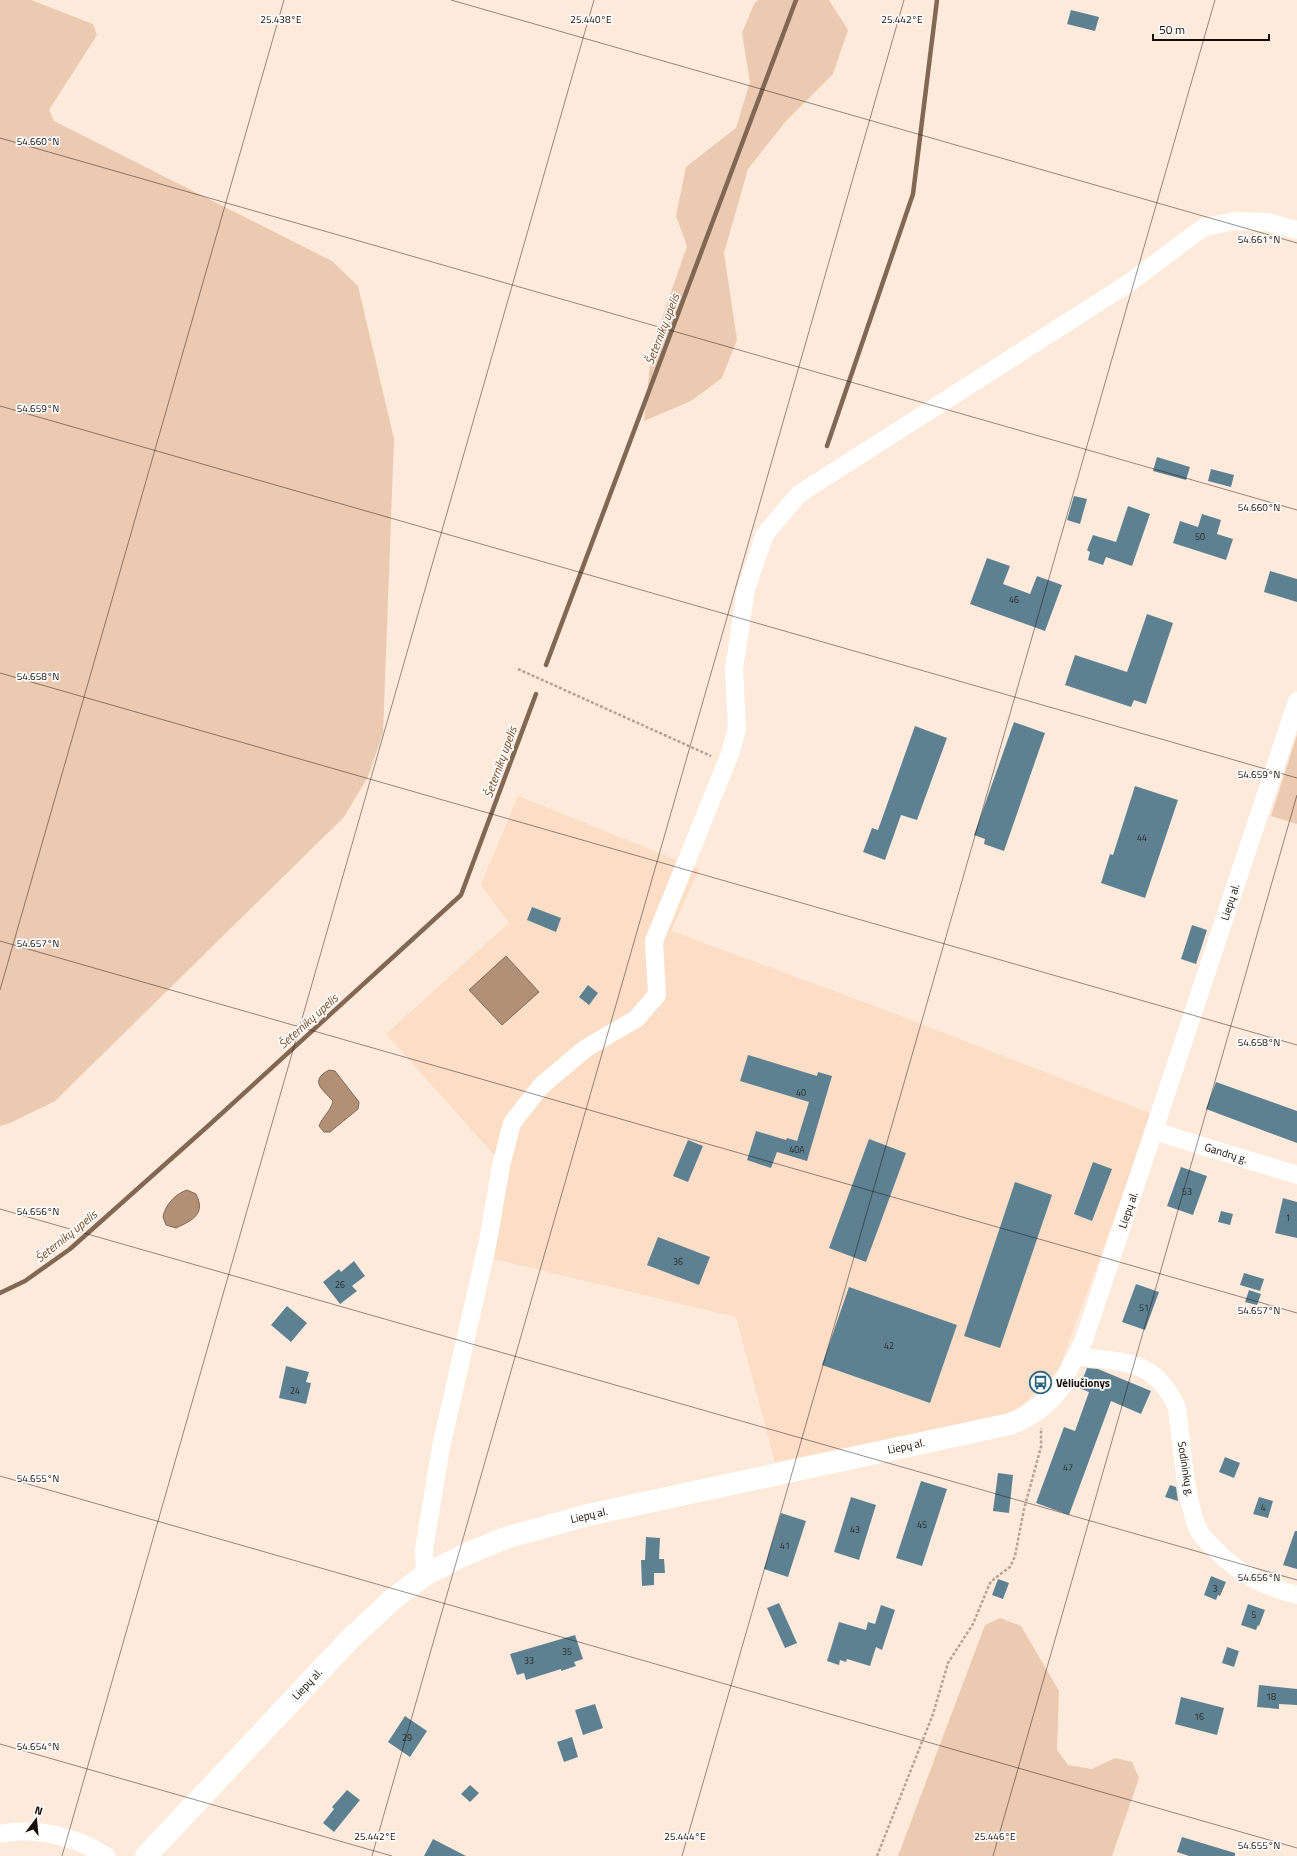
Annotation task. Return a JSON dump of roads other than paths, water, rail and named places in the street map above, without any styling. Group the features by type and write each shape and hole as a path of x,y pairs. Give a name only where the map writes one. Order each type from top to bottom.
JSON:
{"main road":[{"name":"Liepų al.","path":"146,1856 349,1640 392,1600 425,1575 462,1556 490,1544 541,1527 595,1513 1010,1424 1027,1417 1041,1408 1062,1385"}],"street":[{"path":"425,1575 424,1549 441,1447 488,1241 501,1166 512,1123 541,1086 586,1048 636,1019 657,995 654,941 726,762 737,729 734,669 746,589 765,534 799,494 1129,283 1204,227 1235,221 1267,222 1297,230"},
{"name":"Liepų al.","path":"1062,1385 1077,1356 1154,1131 1297,701"},
{"name":"Gandrų g.","path":"1154,1131 1297,1175"},
{"name":"Sodininkų g.","path":"1077,1356 1130,1364 1148,1370 1161,1380 1170,1392 1177,1408 1193,1516 1201,1534 1224,1558 1242,1573 1272,1588 1297,1596"},
{"path":"0,1834 17,1831 45,1832 94,1848 106,1856"}],"waterway":[{"name":"Šeternikų upelis","path":"546,665 796,0"},
{"path":"827,446 913,194 937,0"},
{"name":"Šeternikų upelis","path":"0,1293 25,1281 70,1249 208,1126 461,895 536,694"}],"place":[{"name":"Vėliučionys","path":"1040,1383"}]}
